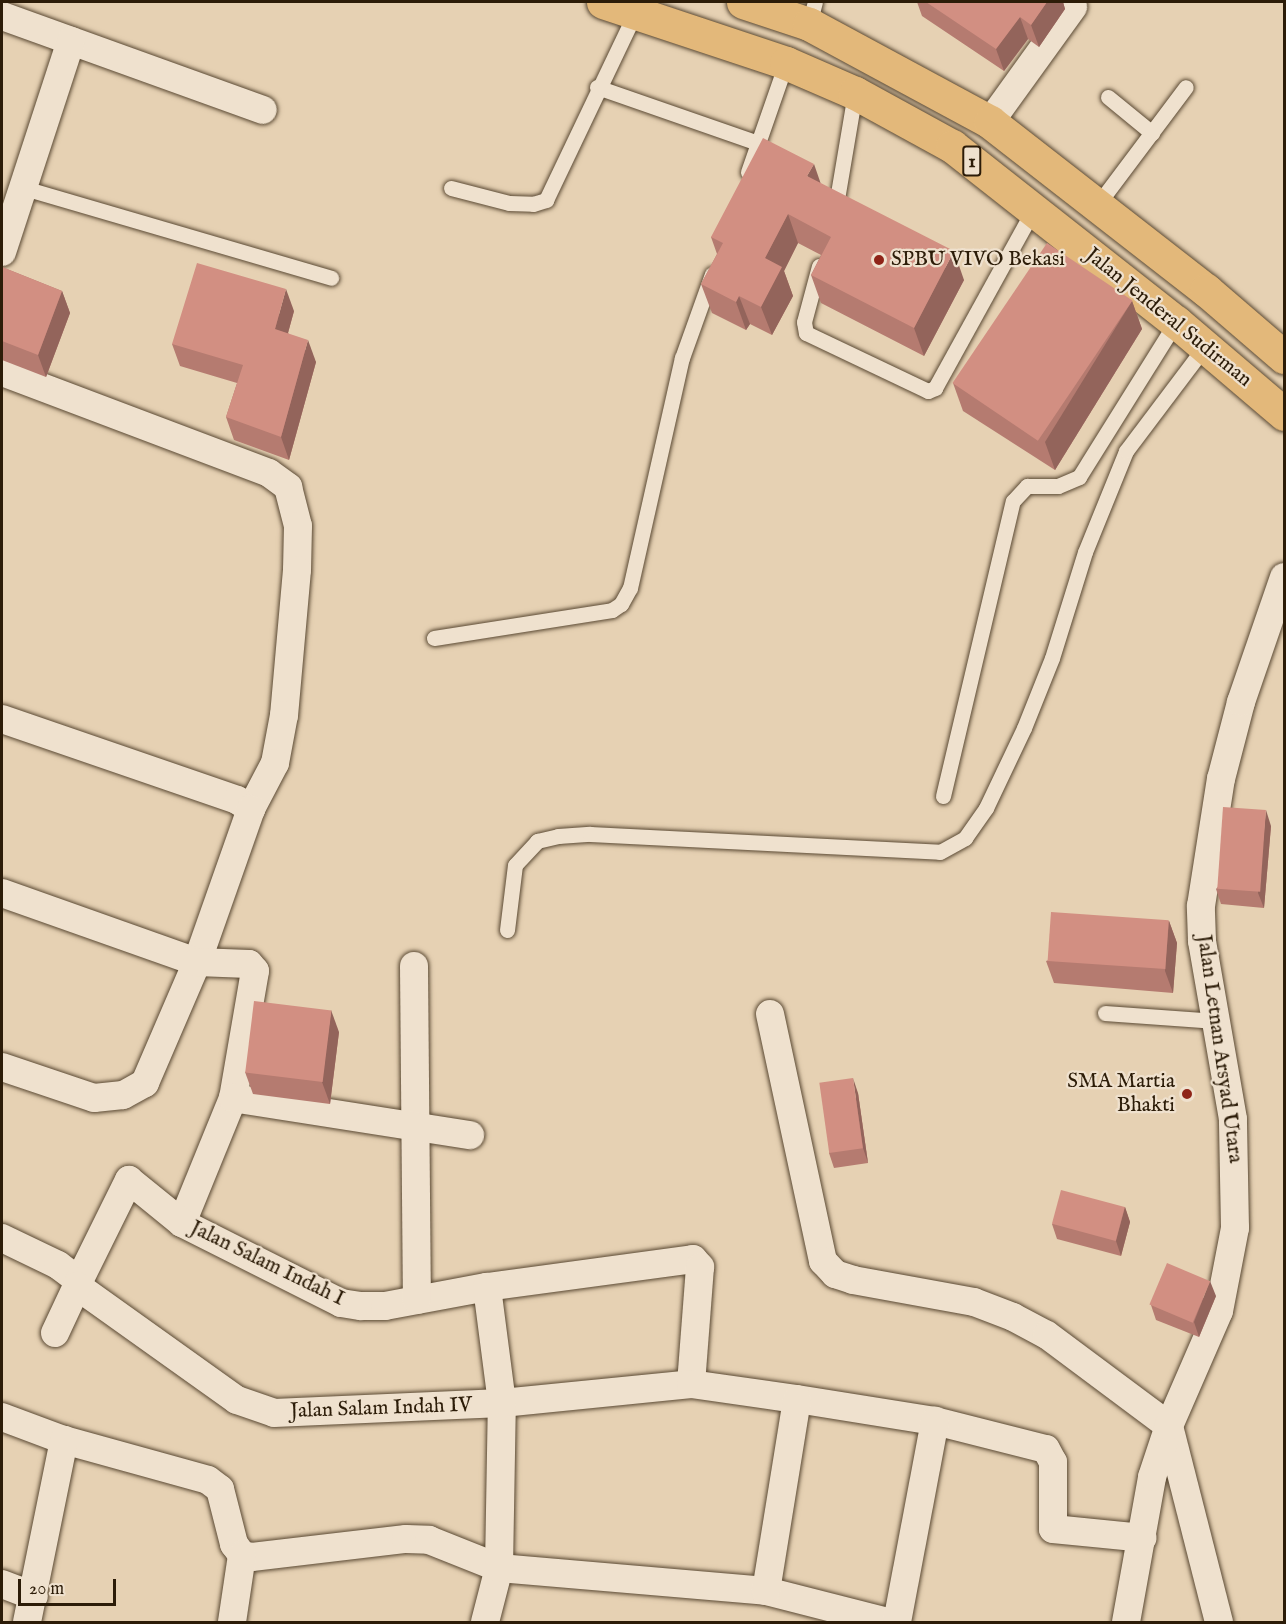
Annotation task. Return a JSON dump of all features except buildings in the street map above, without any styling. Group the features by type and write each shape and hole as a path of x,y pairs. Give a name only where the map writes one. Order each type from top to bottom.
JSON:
{"highway":[{"name":"Jalan Jenderal Sudirman","path":"603,2 786,63 855,93 952,146 1176,322 1284,414"},
{"name":"Jalan Jenderal Sudirman","path":"743,2 812,13 990,122 1098,204 1284,357"}],"street":[{"path":"990,122 1073,7"},
{"path":"2,16 263,110"},
{"path":"2,252 71,41"},
{"path":"2,372 269,473 288,487 298,526 297,570 284,715 275,763 251,809 197,962 145,1083 123,1095 94,1098 2,1067"},
{"name":"Jalan Letnan Arsyad Utara","path":"1126,1623 1143,1538 1152,1477 1169,1426 1219,1311 1235,1228 1233,1119 1202,941 1201,906 1221,779 1241,702 1284,577"},
{"path":"2,719 237,800 251,809"},
{"name":"Jalan Salam Indah I","path":"2,893 197,962 249,964 255,971 233,1098 182,1223 341,1303 385,1306 487,1287 688,1258 699,1261 691,1384"},
{"path":"414,966 417,1300"},
{"path":"770,1014 823,1261 829,1267 853,1280 974,1302 1013,1317 1047,1335 1169,1426 1220,1623"},
{"path":"233,1098 470,1135"},
{"path":"55,1333 129,1180 182,1223"},
{"name":"Jalan Salam Indah IV","path":"2,1238 58,1265 78,1284 237,1400 264,1410 301,1414 502,1404 691,1384 797,1399 935,1421 1046,1449 1051,1454 1053,1529 1143,1538"},
{"path":"485,1623 500,1568 502,1404 487,1287"},
{"path":"766,1591 797,1399"},
{"path":"2,1417 64,1440 207,1480 220,1489 234,1544 242,1555 252,1557 406,1539 429,1540 500,1568 766,1591 888,1623"},
{"path":"897,1623 935,1421"},
{"path":"2,1584 31,1609 64,1440"},
{"path":"232,1623 242,1555"}],"lane":[{"path":"451,188 509,203 533,204 546,200 597,87 635,13"},
{"path":"743,186 786,63"},
{"path":"597,87 758,143"},
{"path":"1098,204 1186,87"},
{"path":"835,214 855,93"},
{"path":"1108,98 1152,133"},
{"path":"24,188 331,278"},
{"path":"822,255 804,322 806,333 928,391 935,388 1034,209"},
{"path":"434,638 612,610 621,604 630,588 682,358 716,262"},
{"path":"943,796 1013,501 1027,486 1058,486 1079,477 1176,322"},
{"path":"507,930 515,865 537,840 590,834 940,852 965,838 986,808 1024,728 1052,658 1085,552 1126,450 1205,346"},
{"path":"1105,1013 1216,1021"}],"place":[{"name":"SPBU VIVO Bekasi","path":"879,260"},
{"name":"SMA Martia Bhakti","path":"1187,1094"}]}
